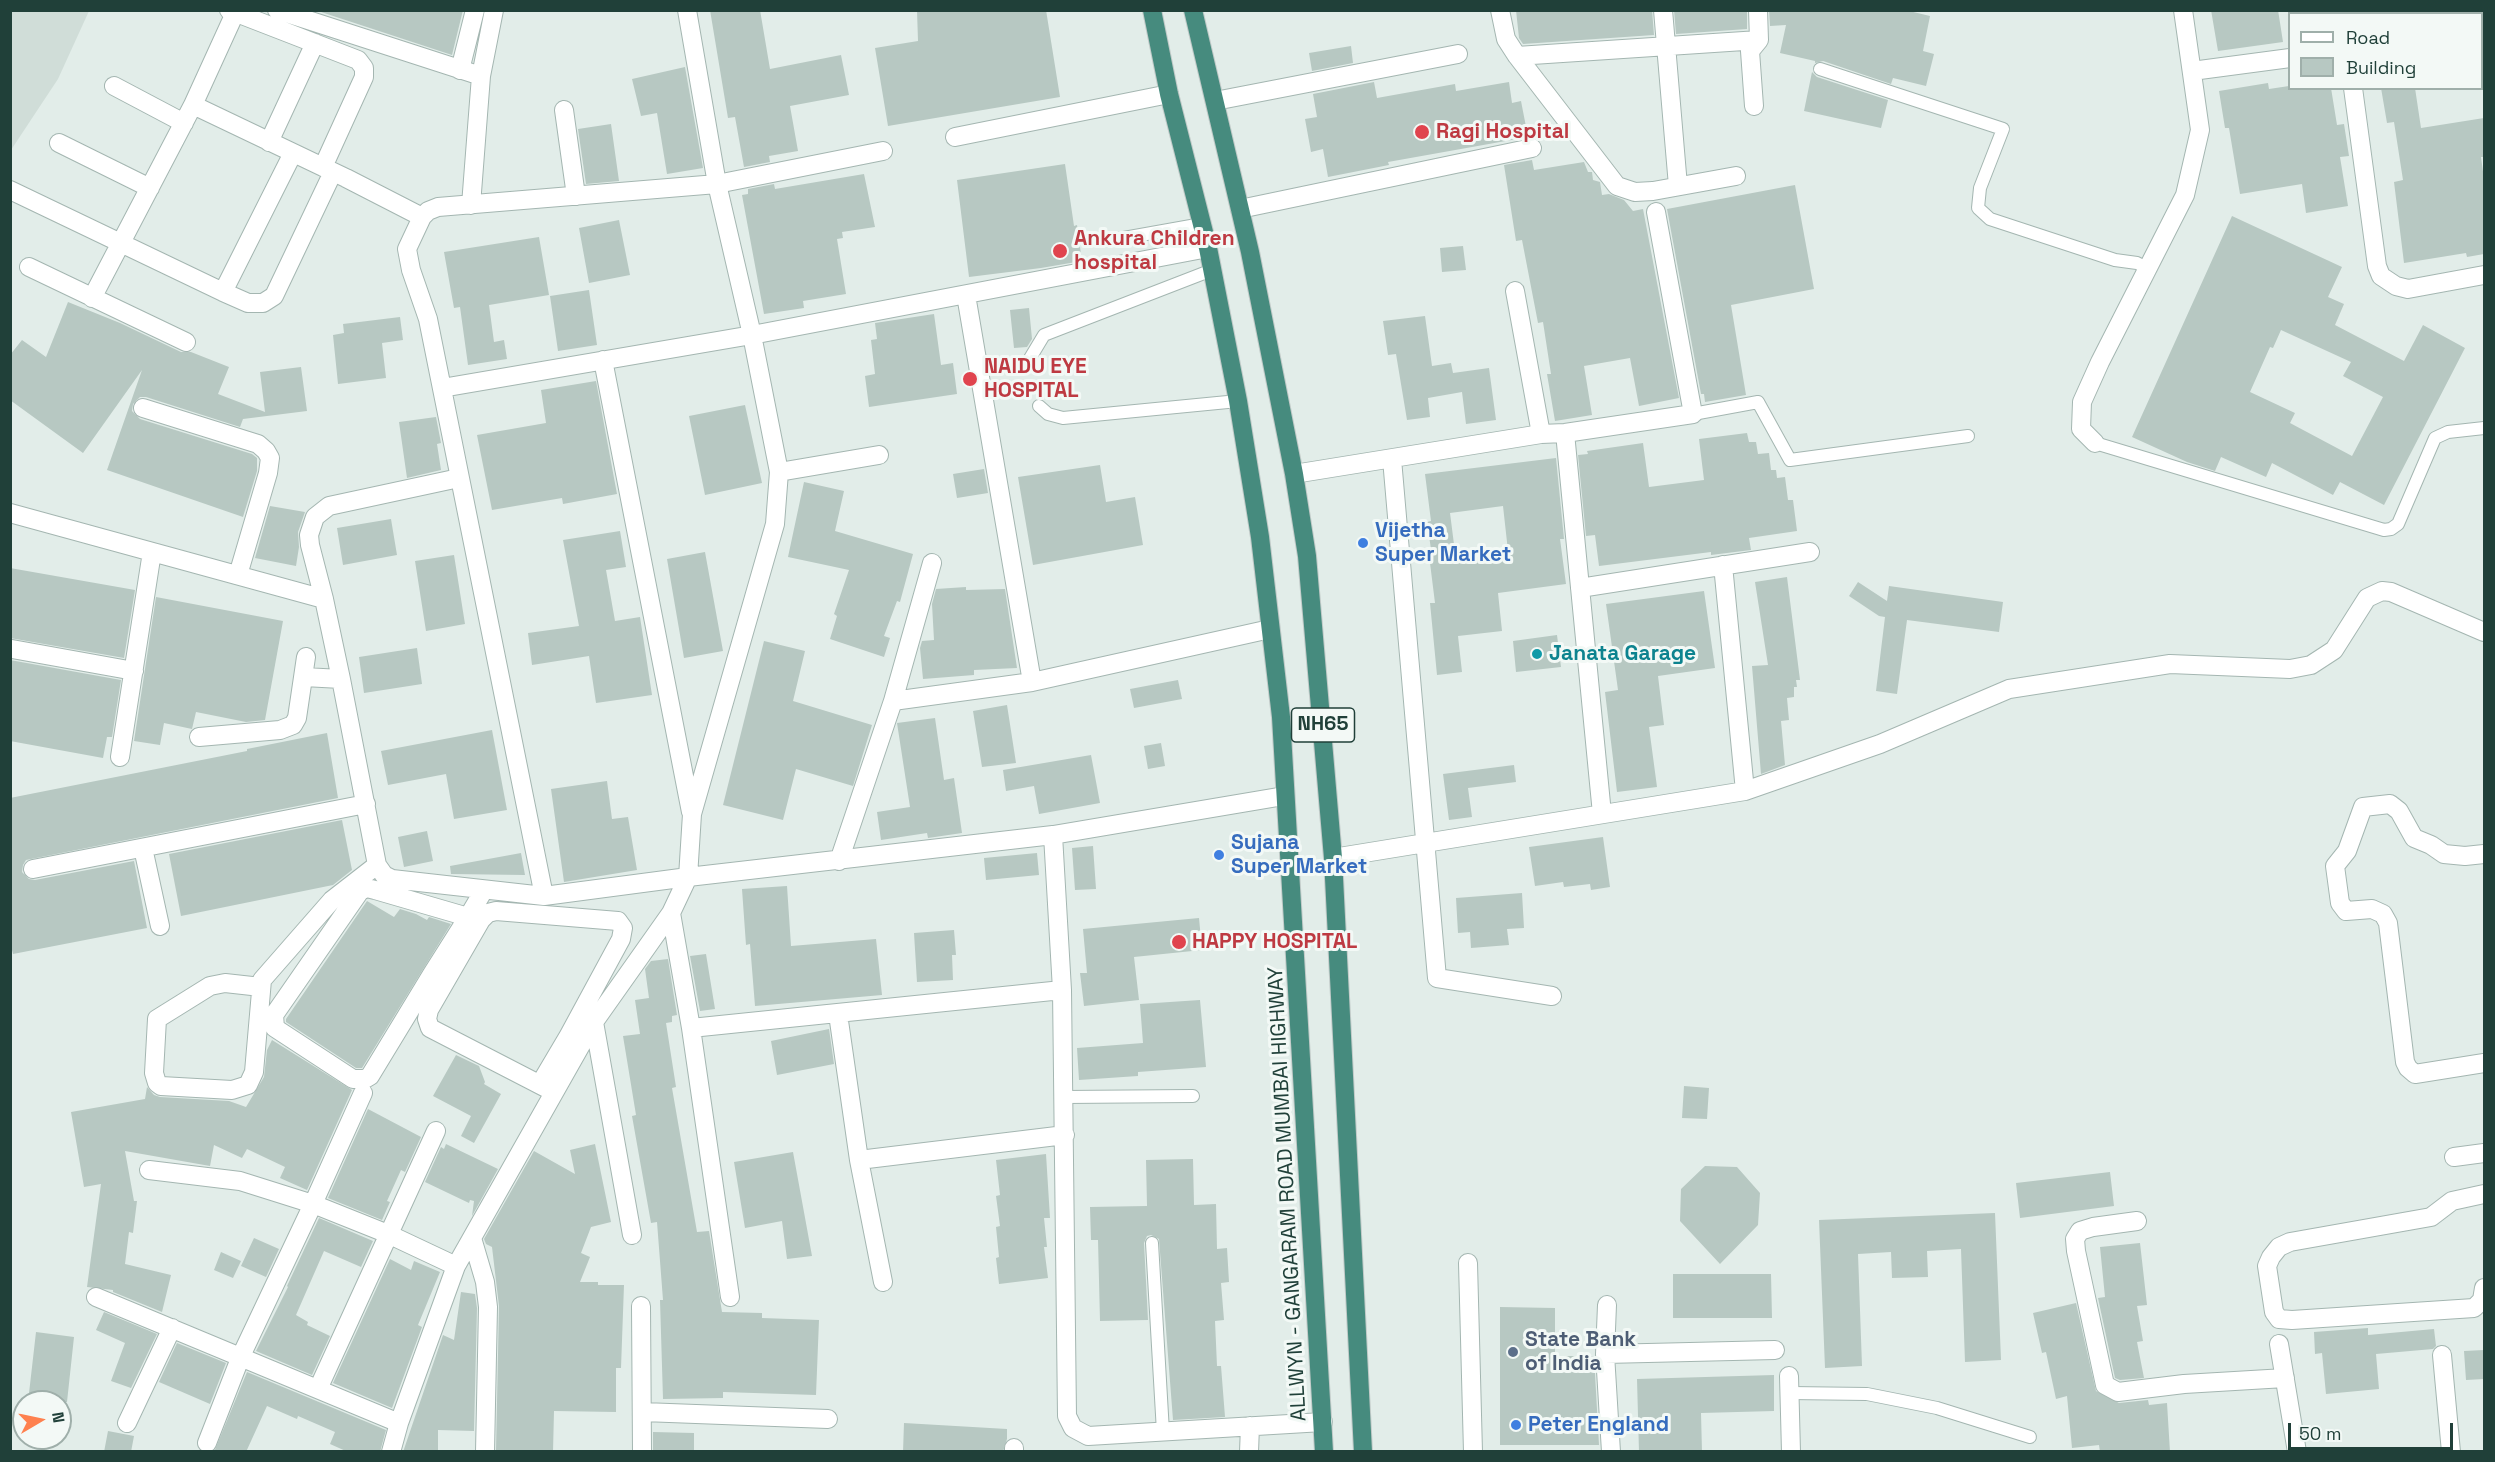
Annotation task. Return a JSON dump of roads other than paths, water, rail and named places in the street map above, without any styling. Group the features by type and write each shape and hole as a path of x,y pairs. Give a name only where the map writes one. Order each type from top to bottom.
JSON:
{"highway":[{"name":"ALLWYN - GANGARAM ROAD MUMBAI HIGHWAY","path":"1152,10 1169,94 1208,248 1238,401 1260,537 1281,717 1284,796 1298,974 1324,1452"},
{"name":"NH65","path":"1193,10 1250,252 1294,474 1307,556 1333,858 1363,1452"}],"street":[{"path":"278,10 481,76"},
{"path":"460,70 475,10"},
{"path":"471,205 481,76 494,10"},
{"path":"576,1038 594,1022 670,913 688,877 692,814 775,524 779,472 752,335 717,184 687,10"},
{"path":"1500,10 1506,39 1517,56 1617,186 1635,192 1736,176"},
{"path":"1663,10 1678,186"},
{"path":"1754,106 1750,51 1759,40 1758,10"},
{"path":"2095,443 2081,429 2082,402 2185,195 2200,130 2183,10"},
{"path":"10,190 122,242 223,292 248,303 263,303 274,296 328,169 364,76 364,68 358,60 232,12 193,105 122,242 92,298"},
{"path":"469,35 488,42"},
{"path":"1517,56 1759,40"},
{"path":"270,142 315,43"},
{"path":"1215,101 1458,54"},
{"path":"2192,71 2288,58"},
{"path":"114,86 184,123"},
{"path":"2353,90 2377,266 2381,276 2396,286 2408,289 2484,275"},
{"path":"955,137 1169,94"},
{"path":"193,105 423,217"},
{"path":"564,110 576,196"},
{"path":"59,143 150,188"},
{"path":"1240,209 1532,148"},
{"path":"544,896 428,320 411,270 408,249 423,217 428,211 438,207 717,184 883,152"},
{"path":"223,292 293,153"},
{"path":"1294,474 1541,434 1565,433 1693,414 1656,212"},
{"path":"442,388 752,335 1208,248"},
{"path":"28,267 186,342"},
{"path":"1515,291 1541,434"},
{"path":"966,295 1032,682"},
{"path":"603,360 692,814"},
{"path":"143,408 258,444 270,458 268,473 238,575"},
{"path":"1565,433 1602,814"},
{"path":"779,472 879,455"},
{"path":"1392,459 1437,978 1552,996"},
{"path":"459,478 329,506 315,517 309,535 309,545 324,599 341,679 376,865 384,875 392,879 544,896 1053,834 1284,796"},
{"path":"11,513 324,599"},
{"path":"120,757 152,552"},
{"path":"1580,588 1810,552"},
{"path":"839,861 893,701 932,563"},
{"path":"1723,566 1745,791"},
{"path":"1333,858 1745,791 1880,744 2009,689 2170,664 2290,669 2311,665 2334,650 2367,597 2382,591 2391,592 2484,632"},
{"path":"893,701 1032,682 1270,629"},
{"path":"12,649 134,671"},
{"path":"199,737 290,727 297,718 306,657"},
{"path":"304,677 341,679"},
{"path":"33,869 366,804"},
{"path":"2484,854 2465,856 2444,854 2431,845 2414,838 2399,811 2390,804 2363,807 2347,851 2335,866 2340,903 2346,910 2372,909 2383,914 2388,923 2405,1062 2408,1068 2415,1074 2484,1063"},
{"path":"1053,834 1062,990 1067,1416 1073,1428 1088,1436 1323,1422"},
{"path":"143,848 160,926"},
{"path":"261,987 225,983 210,986 157,1019 153,1073 157,1083 232,1090 248,1085 254,1072 262,980 332,900 376,865"},
{"path":"468,917 367,888 360,891 274,1015 272,1020 275,1028 353,1079 365,1079 370,1076 468,917 484,890"},
{"path":"391,1452 399,1422 456,1266 547,1088 576,1038 621,939 623,928 618,921 496,911 488,913 481,920 429,1010 427,1019 430,1028 547,1088"},
{"path":"670,913 691,1028 730,1297"},
{"path":"691,1028 1062,990"},
{"path":"838,1014 859,1160 883,1282"},
{"path":"594,1022 632,1234"},
{"path":"207,1443 241,1356 363,1092"},
{"path":"318,1389 436,1131"},
{"path":"859,1160 1065,1135"},
{"path":"2454,1156 2484,1153"},
{"path":"149,1170 240,1181 313,1204 388,1234 456,1266"},
{"path":"2484,1194 2452,1201 2431,1217 2290,1242 2279,1247 2267,1266 2274,1312 2279,1319 2474,1308 2482,1300 2484,1288"},
{"path":"2137,1221 2093,1227 2080,1231 2075,1239 2105,1385 2118,1392 2184,1384 2285,1378"},
{"path":"472,1238 488,1307 485,1452"},
{"path":"1468,1263 1473,1452"},
{"path":"96,1297 399,1422"},
{"path":"1606,1305 1605,1354 1611,1452"},
{"path":"641,1306 642,1452"},
{"path":"127,1424 172,1328"},
{"path":"2280,1344 2297,1452"},
{"path":"1605,1354 1775,1350"},
{"path":"2442,1355 2451,1452"},
{"path":"1789,1385 1791,1452"},
{"path":"643,1412 828,1419"},
{"path":"1249,1452 1250,1426"}],"lane":[{"path":"1820,69 2003,129 1980,188 1978,208 1990,219 2115,260 2137,263 2147,268"},
{"path":"1107,241 1202,224"},
{"path":"1029,360 1044,335 1212,270"},
{"path":"1039,406 1048,414 1063,418 1238,401"},
{"path":"1693,414 1758,402 1782,450 1790,460 1968,436"},
{"path":"2095,443 2384,530 2391,529 2398,524 2435,438 2448,432 2484,428"},
{"path":"1064,1097 1193,1096"},
{"path":"1152,1243 1163,1432"},
{"path":"1789,1385 1867,1394 1937,1408 2031,1437"}],"place":[{"name":"Ragi Hospital","path":"1422,132"},
{"name":"Ankura Children hospital","path":"1060,251"},
{"name":"NAIDU EYE HOSPITAL","path":"970,379"},
{"name":"Vijetha Super Market","path":"1363,543"},
{"name":"Janata Garage","path":"1537,654"},
{"name":"Sujana Super Market","path":"1219,855"},
{"name":"HAPPY HOSPITAL","path":"1179,942"},
{"name":"State Bank of India","path":"1513,1352"},
{"name":"Peter England","path":"1516,1425"}]}
